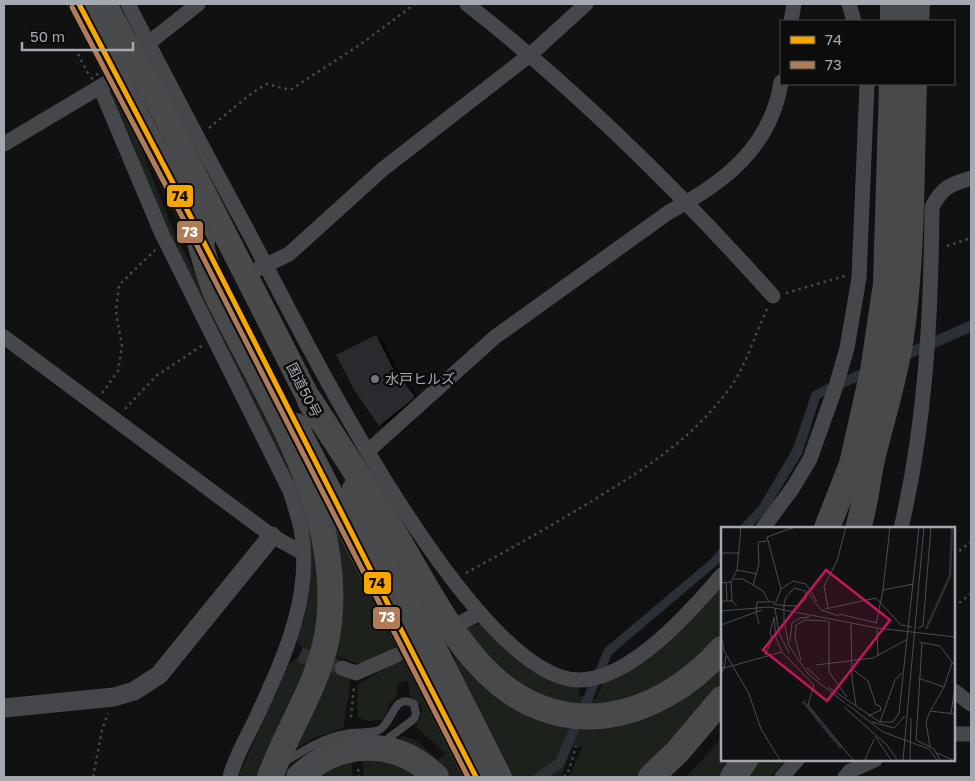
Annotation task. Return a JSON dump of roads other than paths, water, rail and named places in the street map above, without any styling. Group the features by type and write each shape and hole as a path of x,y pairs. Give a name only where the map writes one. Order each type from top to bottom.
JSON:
{"highway":[{"name":"国道50号","path":"79,4 103,80 194,223 476,777"},
{"name":"国道50号","path":"105,4 146,43 256,271 310,401 500,777"},
{"path":"893,4 893,20"},
{"path":"916,20 917,4"},
{"path":"827,527 852,464 859,425 873,371 886,284 892,85"},
{"path":"858,527 864,509 873,456 889,398 900,338 907,280 914,85"},
{"path":"194,223 216,293 288,436 306,478 317,508 328,559 330,579 329,623 318,667 272,773"},
{"path":"310,401 454,631 482,667 509,690 542,708 577,716 596,717 629,712 657,701 673,691 704,668 721,650"},
{"path":"811,527 832,488 859,425"},
{"path":"840,527 873,456"},
{"path":"651,777 678,751 721,700"},
{"path":"674,777 721,724"},
{"path":"299,777 319,761 332,754 363,746 378,747 405,756 436,777"},
{"path":"732,777 744,761"}],"street":[{"path":"128,4 146,43 198,138 256,271 318,366 411,523 480,613 534,665 562,677 588,679 619,668 662,638 692,609 721,575"},
{"path":"146,43 198,4"},
{"path":"467,4 531,54 687,202 773,296"},
{"path":"256,271 289,254 383,169 531,54 586,4"},
{"path":"791,20 794,4"},
{"path":"849,4 854,20"},
{"path":"4,144 103,80 165,240 290,491 301,528 303,553 301,600 294,653 230,777"},
{"path":"368,451 494,337 669,212 697,198 731,173 764,133 774,114 780,85"},
{"path":"769,527 810,459 836,386 846,348 859,278 868,85"},
{"path":"901,527 914,474 930,324 932,207 940,192 950,185 971,178"},
{"path":"4,337 272,536 303,553"},
{"path":"4,708 114,697 134,691 159,675 272,536"},
{"path":"460,623 480,613"},
{"path":"349,671 397,655"},
{"path":"955,692 971,704"},
{"path":"955,734 971,734"},
{"path":"782,777 796,761"},
{"path":"845,777 850,771 873,761"}],"lane":[{"path":"272,773 323,741 345,733 376,731 382,728 391,719 396,705 400,701 405,700 414,704 416,714 414,719 378,747"}],"tunnel":[{"path":"300,655 342,668"}],"place":[{"name":"水戸ヒルズ","path":"375,379"}]}
